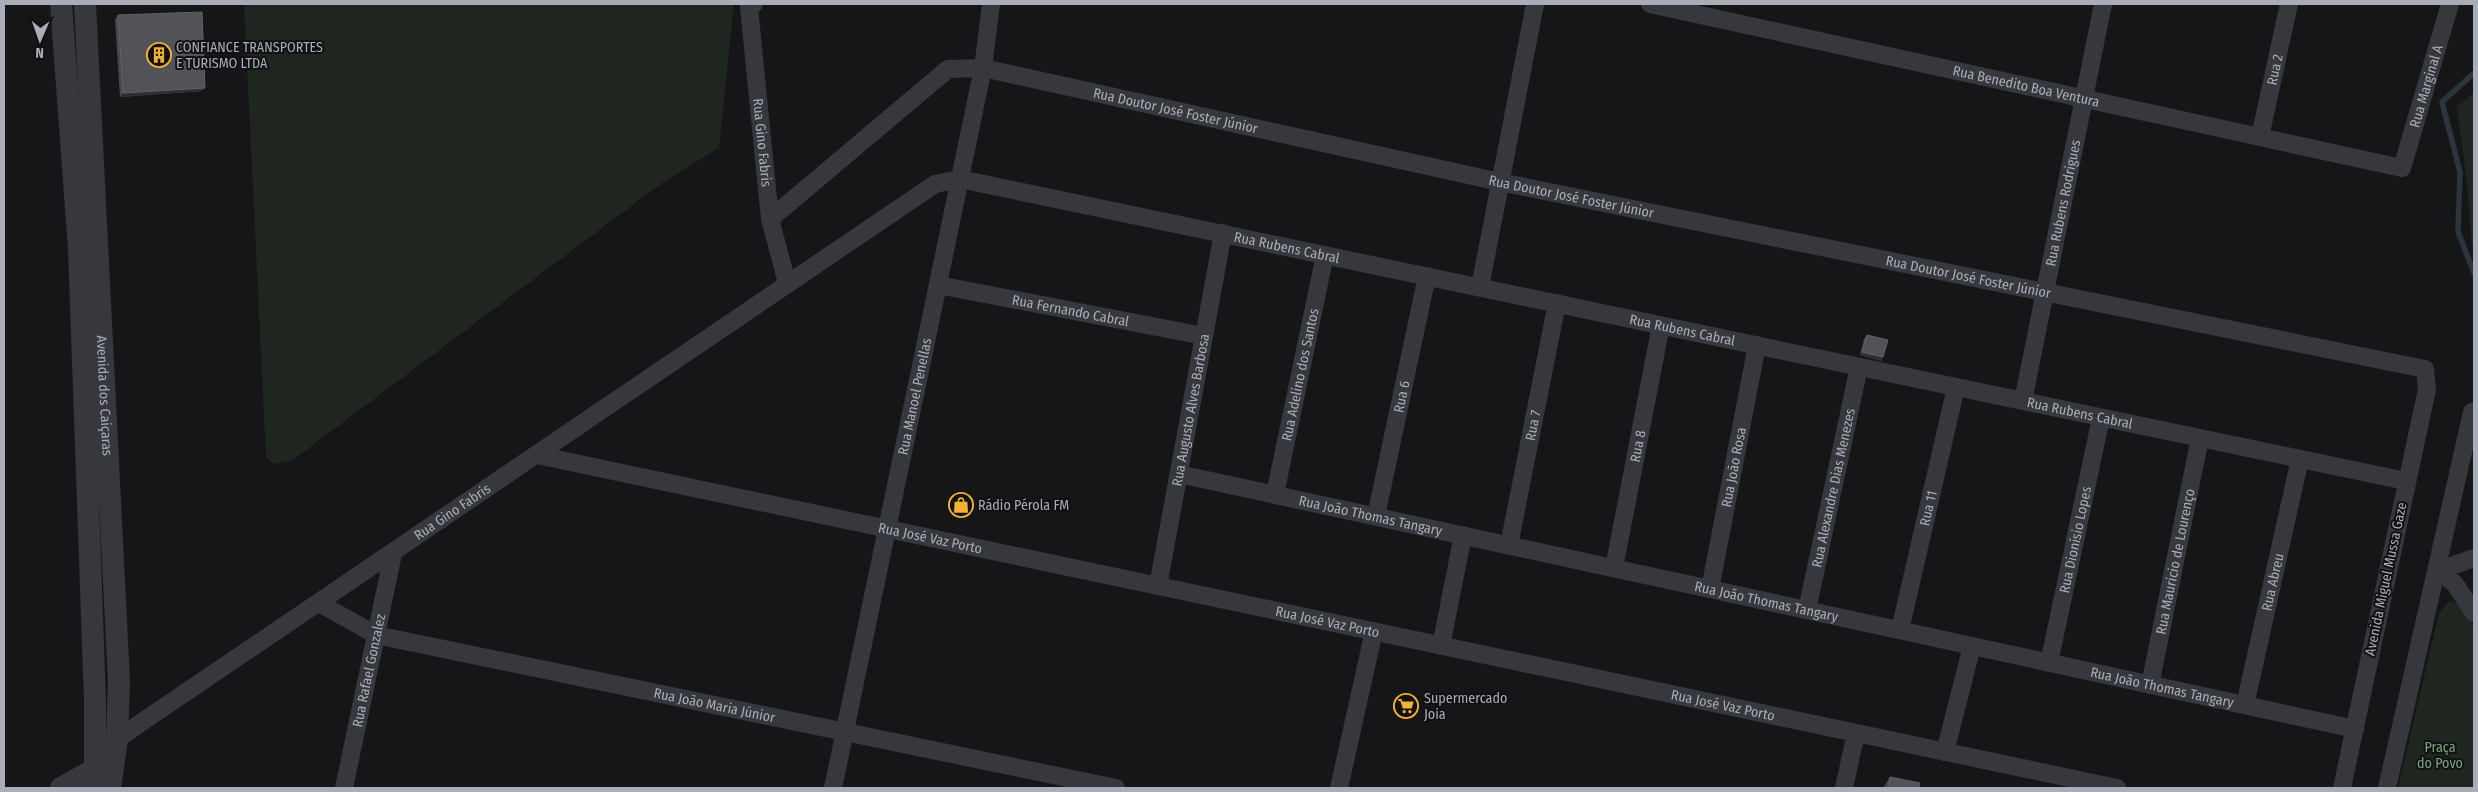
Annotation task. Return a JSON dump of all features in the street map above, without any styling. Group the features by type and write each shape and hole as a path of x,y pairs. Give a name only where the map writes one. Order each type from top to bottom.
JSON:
{"street":[{"name":"Avenida dos Caiçaras","path":"61,4 89,249 119,680 117,739 110,788"},
{"name":"Avenida dos Caiçaras","path":"85,4 95,701 94,778"},
{"name":"Rua Gino Fabris","path":"754,4 749,7 770,219 787,283"},
{"name":"Rua Manoel Penellas","path":"834,788 983,68 991,4"},
{"path":"1480,287 1535,4"},
{"name":"Rua Benedito Boa Ventura","path":"1650,4 2402,168"},
{"name":"Rua Rubens Rodrigues","path":"2023,401 2103,4"},
{"name":"Rua 2","path":"2260,137 2289,4"},
{"name":"Rua Marginal A","path":"2402,168 2450,4"},
{"name":"Rua Doutor José Foster Júnior","path":"770,219 948,68 983,68 1500,182 2425,369"},
{"name":"Rua Gino Fabris","path":"117,739 393,554 787,283 935,184 960,178"},
{"name":"Rua Rubens Cabral","path":"960,178 2406,481"},
{"name":"Rua Augusto Alves Barbosa","path":"1158,586 1223,234"},
{"name":"Rua Adelino dos Santos","path":"1275,494 1325,255"},
{"name":"Rua 6","path":"1376,516 1427,276"},
{"name":"Rua Fernando Cabral","path":"938,285 1204,336"},
{"name":"Rua 7","path":"1509,545 1557,303"},
{"name":"Rua 8","path":"1614,568 1661,325"},
{"name":"Rua João Rosa","path":"1710,589 1757,345"},
{"name":"Rua Alexandre Dias Menezes","path":"1807,610 1859,366"},
{"name":"Avenida Miguel Mussa Gaze","path":"2342,788 2427,389 2425,369"},
{"name":"Rua 11","path":"1900,630 1956,387"},
{"path":"2387,788 2438,571 2472,412"},
{"name":"Rua Dionísio Lopes","path":"2049,663 2101,418"},
{"name":"Rua Mauricio de Lourenço","path":"2150,685 2200,438"},
{"name":"Rua José Vaz Porto","path":"537,455 2118,788"},
{"name":"Rua Abreu","path":"2245,705 2300,459"},
{"name":"Rua João Thomas Tangary","path":"1179,474 2355,729"},
{"path":"1441,646 1463,535"},
{"name":"Rua Rafael Gonzalez","path":"344,788 393,554"},
{"path":"2438,571 2474,558"},
{"path":"2438,571 2455,584 2474,613"},
{"name":"Rua João Maria Júnior","path":"319,604 376,635 1116,788"},
{"path":"1339,788 1374,632"},
{"path":"1945,752 1972,646"},
{"path":"1844,788 1856,733"},
{"path":"61,788 94,778"}],"green space":[{"path":"244,4 734,4 719,148 662,183 293,460 273,464 266,457"},
{"path":"2474,92 2474,249 2472,246 2467,184 2457,107"},
{"name":"Praça do Povo","path":"2449,602 2460,603 2474,627 2474,788 2398,788 2439,613"}],"building":[{"name":"CONFIANCE TRANSPORTES E TURISMO LTDA","path":"202,12 205,88 123,93 118,15"},
{"path":"1867,335 1888,340 1883,357 1862,352"},
{"path":"1890,777 1920,783 1919,788 1888,788"}],"waterway":[{"path":"2474,73 2442,102 2460,172 2458,232 2474,273"}],"place":[{"name":"CONFIANCE TRANSPORTES E TURISMO LTDA","path":"159,55"},
{"name":"Rádio Pérola FM","path":"961,505"},
{"name":"Supermercado Joia","path":"1406,706"}]}
